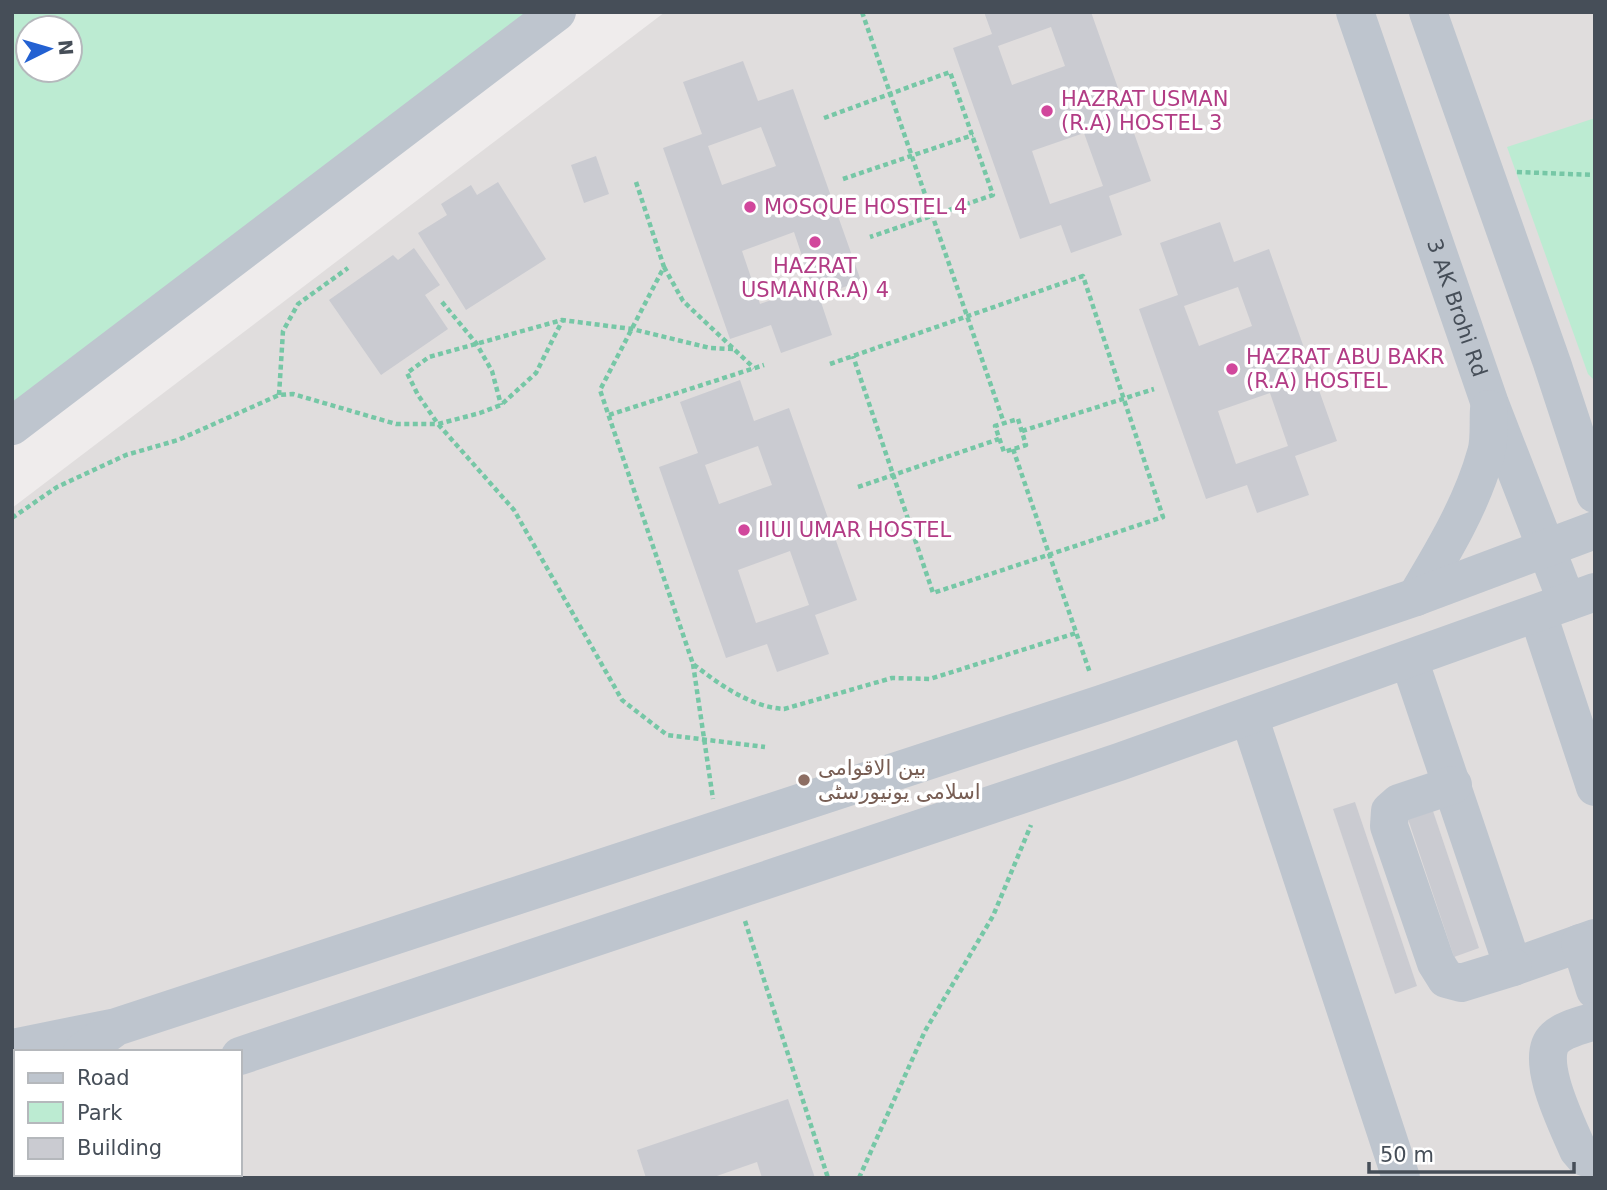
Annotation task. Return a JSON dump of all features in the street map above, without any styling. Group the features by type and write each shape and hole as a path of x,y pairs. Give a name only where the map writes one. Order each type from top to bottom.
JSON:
{"street":[{"path":"12,426 557,12"},
{"name":"3 AK Brohi Rd","path":"1355,12 1490,404 1566,603 1595,787"},
{"path":"1428,12 1552,363 1595,494"},
{"path":"1552,363 1595,411"},
{"path":"1416,597 1462,513 1487,452 1490,404"},
{"path":"12,1048 116,1027 718,831 1416,597 1595,530"},
{"path":"242,1055 1119,762 1566,603"},
{"path":"1409,659 1513,967"},
{"path":"1101,704 1119,762"},
{"path":"1249,716 1401,1178"},
{"path":"1452,785 1399,803 1390,811 1389,826 1436,963 1446,979 1461,983 1587,941 1595,990"},
{"path":"1595,1021 1556,1036 1546,1054 1548,1071 1578,1150 1584,1157 1595,1161"},
{"path":"85,1050 116,1027"}],"path":[{"path":"862,12 1004,423"},
{"path":"824,118 950,72 993,195 870,237"},
{"path":"844,179 973,135"},
{"path":"1484,172 1595,175"},
{"path":"636,181 664,267 683,301 754,368"},
{"path":"664,267 600,390 693,664 718,831"},
{"path":"279,395 283,331 298,304 348,268"},
{"path":"830,364 967,316 1083,276 1163,517 933,593 853,356"},
{"path":"442,302 476,343 492,370 501,405"},
{"path":"733,349 710,348 632,329 562,320 429,357 407,373 438,424 514,510 622,700 667,736 765,747"},
{"path":"12,518 57,487 126,455 178,440 279,395 293,394 396,425 438,424 480,413 501,405 536,373 562,320"},
{"path":"609,415 764,365"},
{"path":"1022,431 1153,389"},
{"path":"1018,419 1026,444 1004,452 995,426 1004,423 1018,419"},
{"path":"858,487 999,439"},
{"path":"1013,449 1101,704"},
{"path":"693,664 721,686 769,708 784,709 892,678 929,680 1076,633"},
{"path":"859,1178 925,1031 993,916 1048,785"},
{"path":"735,890 828,1178"}],"shaded area":[{"name":"بین الاقوامی اسلامی یونیورسٹی","path":"665,12 1595,12 1595,1178 12,1178 12,508"}],"green space":[{"path":"12,12 532,12 12,404"},
{"path":"1595,118 1595,381 1588,374 1507,147"}],"building":[{"path":"984,12 1091,12 1151,181 1109,196 1122,235 1071,253 1061,225 1020,239 953,48 992,34","holes":["1051,27 1065,66 1012,85 998,46","1084,133 1103,186 1050,204 1032,151"]},
{"path":"743,61 758,101 793,89 861,281 819,296 832,335 781,353 771,325 730,339 663,148 702,134 683,82","holes":["761,127 776,166 722,185 708,146","794,232 812,286 760,304 742,251"]},
{"path":"596,156 609,194 584,203 571,165"},
{"path":"498,182 546,259 466,310 418,233 447,215 441,204 471,185 477,195"},
{"path":"1220,222 1234,262 1269,249 1337,441 1295,456 1309,495 1257,513 1247,485 1206,499 1139,309 1178,295 1160,243","holes":["1238,287 1252,326 1199,346 1184,306","1270,393 1288,446 1236,464 1218,411"]},
{"path":"414,248 440,285 425,295 448,329 381,375 329,300 393,255 398,260"},
{"path":"740,380 754,421 789,408 857,600 815,615 829,654 777,672 767,644 726,658 659,467 698,453 680,402","holes":["758,446 772,485 719,504 705,465","790,551 809,605 756,623 738,570"]},
{"path":"1355,802 1417,986 1395,994 1333,809"},
{"path":"1433,811 1479,948 1454,957 1408,819"},
{"path":"788,1099 815,1178 762,1178 757,1162 711,1178 646,1178 637,1150"}],"place":[{"name":"HAZRAT USMAN (R.A) HOSTEL 3","path":"1047,111"},
{"name":"MOSQUE HOSTEL 4","path":"750,207"},
{"name":"HAZRAT USMAN(R.A) 4","path":"815,242"},
{"name":"HAZRAT ABU BAKR (R.A) HOSTEL","path":"1232,369"},
{"name":"IIUI UMAR HOSTEL","path":"744,530"},
{"name":"بین الاقوامی اسلامی یونیورسٹی","path":"804,780"}]}
